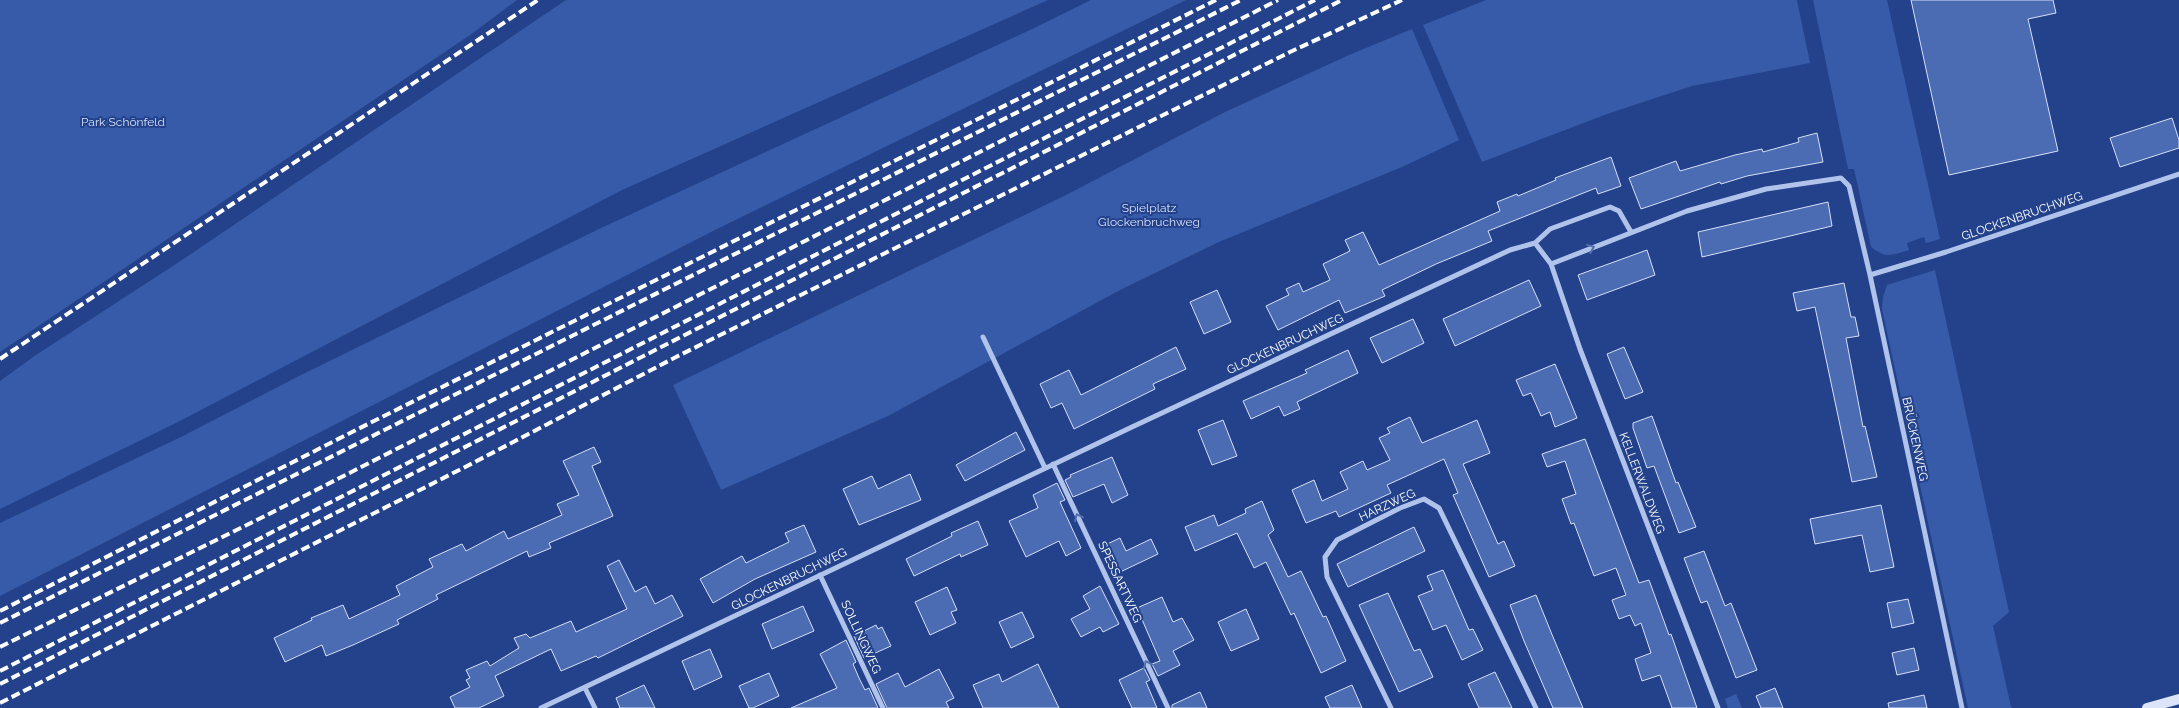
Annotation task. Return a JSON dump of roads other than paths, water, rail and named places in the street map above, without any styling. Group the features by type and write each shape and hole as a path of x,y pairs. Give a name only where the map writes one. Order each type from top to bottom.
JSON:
{"main road":[{"path":"2148,708 2179,699"}],"street":[{"name":"GLOCKENBRUCHWEG","path":"1870,275 1946,252 2179,174"},
{"name":"BRÜCKENWEG","path":"1631,232 1687,211 1766,189 1841,178 1849,186 1870,275 1962,708"},
{"name":"GLOCKENBRUCHWEG","path":"540,708 1492,258 1510,250 1535,243 1550,229 1610,207 1619,211 1631,232"},
{"path":"1535,243 1551,264 1631,232"},
{"name":"KELLERWALDWEG","path":"1551,264 1580,349 1718,708"},
{"path":"983,337 1045,468"},
{"name":"SPESSARTWEG","path":"1053,464 1168,708"},
{"name":"HARZWEG","path":"1390,708 1327,577 1325,557 1337,540 1400,508 1424,499 1439,508 1536,708"},
{"name":"SOLLINGWEG","path":"820,575 883,708"},
{"path":"585,688 595,708"}],"railway":[{"path":"0,359 538,0"},
{"path":"0,611 354,431 1216,0"},
{"path":"0,623 1241,0"},
{"path":"0,647 267,515 1278,0"},
{"path":"0,671 1315,0"},
{"path":"0,684 1342,0"},
{"path":"0,703 473,463 678,356 1290,52 1402,0"}],"park label":[{"name":"Park Schönfeld","path":"123,122"},
{"name":"Spielplatz Glockenbruchweg","path":"1149,215"}]}
